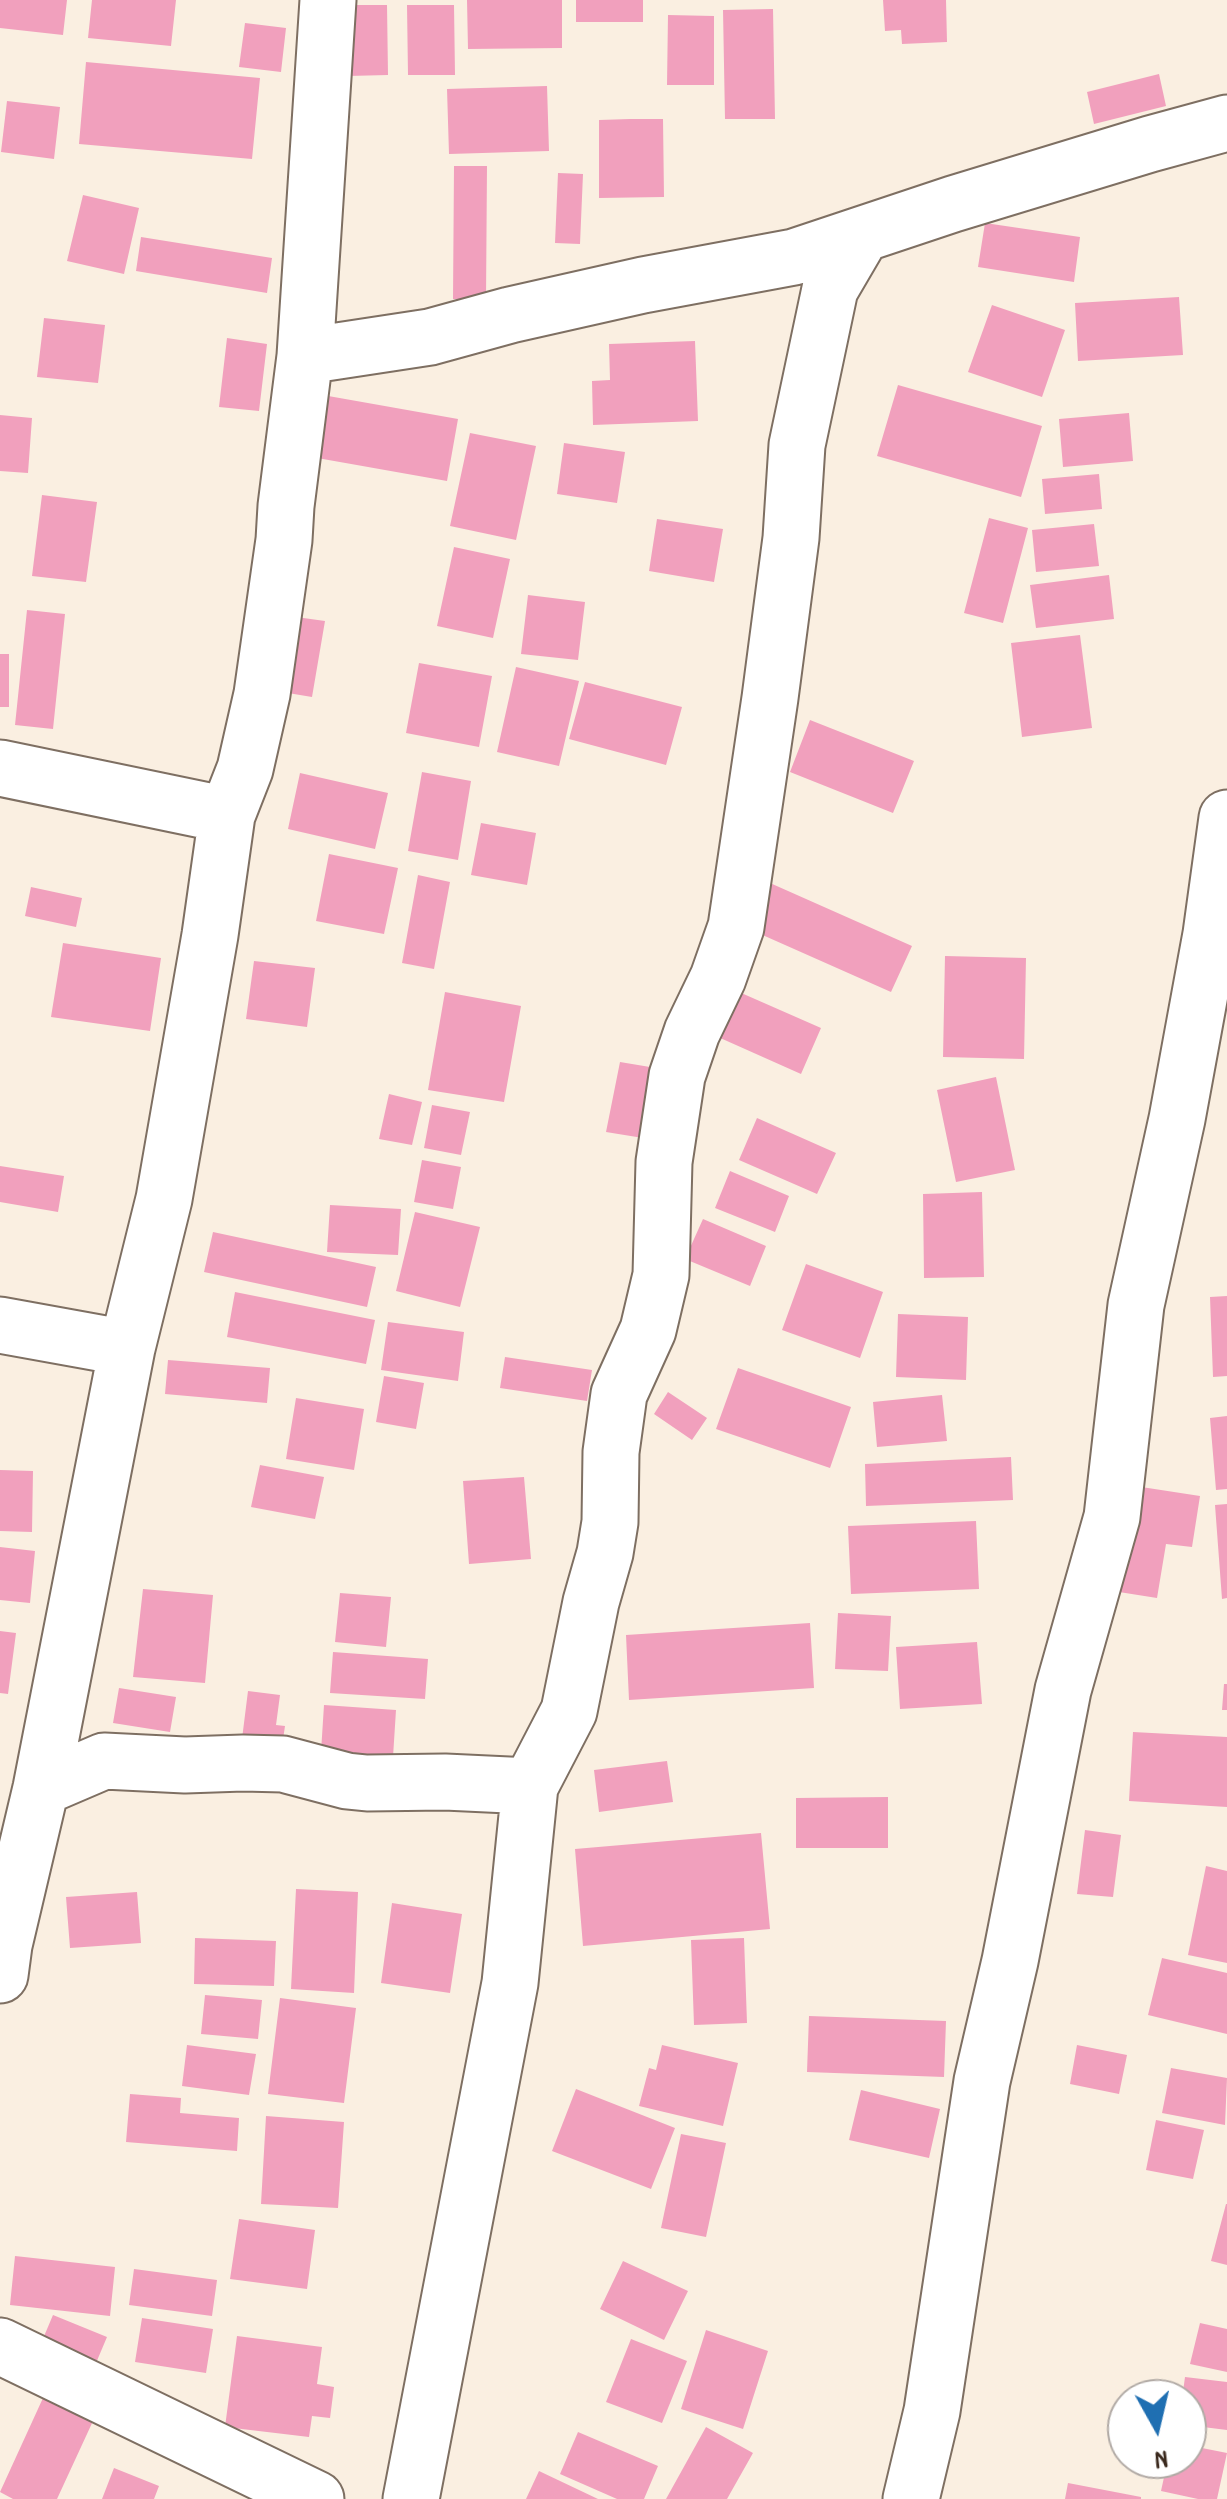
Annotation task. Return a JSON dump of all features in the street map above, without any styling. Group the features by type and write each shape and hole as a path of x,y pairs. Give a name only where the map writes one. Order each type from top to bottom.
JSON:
{"street":[{"path":"0,1975 25,1803 54,1724 127,1348 164,1198 227,815 245,769 262,694 305,356 328,0"},
{"path":"305,356 430,338 510,315 643,285 812,273 861,236 953,204 1227,123"},
{"path":"410,2499 510,1983 530,1786 569,1711 610,1522 611,1452 619,1394 648,1330 661,1275 664,1162 676,1076 736,928 791,538 812,273"},
{"path":"0,768 227,815"},
{"path":"910,2499 932,2412 982,2081 1010,1961 1063,1690 1112,1517 1136,1305 1177,1119 1211,934 1227,818"},
{"path":"0,1325 127,1348"},
{"path":"54,1724 104,1760"},
{"path":"25,1803 104,1760 185,1765 283,1764 367,1783 530,1786"},
{"path":"0,2346 316,2499"}],"building":[{"path":"0,0 67,0 63,35 0,28"},
{"path":"92,0 176,0 171,46 88,38"},
{"path":"467,0 562,0 562,48 468,49"},
{"path":"576,0 643,0 643,22 576,22"},
{"path":"883,0 946,0 947,42 902,44 901,30 885,31"},
{"path":"348,5 387,5 388,75 348,76"},
{"path":"407,5 454,5 455,75 408,75"},
{"path":"773,9 775,119 725,119 723,10"},
{"path":"668,15 714,16 714,85 667,85"},
{"path":"245,23 286,28 281,72 239,67"},
{"path":"86,62 260,78 252,159 79,144"},
{"path":"1159,74 1166,106 1094,124 1087,92"},
{"path":"547,86 549,151 449,154 447,89"},
{"path":"7,101 60,107 54,159 1,152"},
{"path":"663,119 664,197 599,198 599,120"},
{"path":"454,166 487,166 486,299 453,299"},
{"path":"558,173 583,174 580,244 555,243"},
{"path":"83,195 139,208 124,274 67,261"},
{"path":"985,223 1080,237 1074,282 978,267"},
{"path":"141,237 272,258 267,293 136,271"},
{"path":"1179,297 1183,355 1078,361 1075,303"},
{"path":"992,305 1065,330 1042,397 968,372"},
{"path":"44,318 105,325 98,383 37,377"},
{"path":"227,338 267,344 259,411 219,407"},
{"path":"695,341 698,421 593,425 592,381 610,380 609,344"},
{"path":"898,385 1042,426 1021,497 877,456"},
{"path":"317,394 458,419 447,481 306,456"},
{"path":"1129,413 1133,461 1063,467 1059,419"},
{"path":"0,415 32,418 28,473 0,471"},
{"path":"470,433 536,446 516,540 450,526"},
{"path":"564,443 625,452 617,503 557,494"},
{"path":"1099,474 1102,509 1045,514 1042,479"},
{"path":"42,495 97,502 86,582 32,576"},
{"path":"989,518 1028,528 1003,623 964,613"},
{"path":"657,519 723,529 714,582 649,571"},
{"path":"1094,524 1099,566 1036,572 1032,530"},
{"path":"454,547 510,559 493,638 437,626"},
{"path":"1109,575 1114,619 1036,628 1030,585"},
{"path":"528,595 585,602 578,660 521,654"},
{"path":"27,610 65,614 53,729 15,725"},
{"path":"289,616 325,621 312,697 276,691"},
{"path":"1080,635 1092,728 1022,737 1011,643"},
{"path":"0,654 9,654 9,707 0,707"},
{"path":"419,663 492,676 479,747 406,733"},
{"path":"516,667 579,681 559,766 497,752"},
{"path":"585,682 682,707 666,765 569,739"},
{"path":"810,720 914,761 893,813 790,772"},
{"path":"422,772 471,781 458,860 408,851"},
{"path":"300,773 388,793 375,849 288,829"},
{"path":"481,823 536,833 527,885 471,875"},
{"path":"329,854 398,868 384,934 316,921"},
{"path":"418,875 450,882 434,969 402,963"},
{"path":"770,883 912,946 891,992 749,929"},
{"path":"31,887 82,898 76,927 25,916"},
{"path":"63,943 161,958 150,1031 51,1017"},
{"path":"945,956 1026,958 1024,1059 943,1057"},
{"path":"254,961 315,968 307,1027 246,1019"},
{"path":"445,992 521,1006 504,1102 428,1090"},
{"path":"739,992 821,1028 801,1074 718,1037"},
{"path":"620,1062 656,1068 643,1138 606,1132"},
{"path":"996,1077 1015,1170 956,1182 937,1090"},
{"path":"389,1094 422,1102 412,1145 379,1139"},
{"path":"432,1105 470,1112 461,1155 424,1148"},
{"path":"757,1118 836,1153 817,1194 739,1160"},
{"path":"422,1160 461,1167 453,1209 414,1202"},
{"path":"0,1166 64,1176 58,1212 0,1202"},
{"path":"730,1171 789,1196 775,1232 715,1208"},
{"path":"982,1192 984,1277 924,1278 923,1194"},
{"path":"330,1205 401,1209 398,1255 327,1252"},
{"path":"415,1212 480,1227 460,1307 396,1291"},
{"path":"703,1219 766,1246 750,1286 685,1259"},
{"path":"213,1232 376,1267 367,1307 204,1272"},
{"path":"806,1264 883,1292 860,1358 782,1330"},
{"path":"235,1292 375,1320 366,1364 227,1337"},
{"path":"1227,1296 1227,1376 1213,1377 1210,1297"},
{"path":"898,1314 968,1317 966,1380 896,1377"},
{"path":"388,1322 464,1332 458,1381 381,1370"},
{"path":"505,1357 592,1370 587,1401 500,1388"},
{"path":"168,1360 270,1368 267,1403 165,1394"},
{"path":"738,1368 851,1407 830,1468 716,1429"},
{"path":"384,1376 424,1383 416,1429 376,1422"},
{"path":"668,1392 707,1418 692,1440 654,1414"},
{"path":"942,1395 947,1441 877,1447 873,1402"},
{"path":"296,1398 364,1409 354,1470 286,1459"},
{"path":"1227,1416 1227,1489 1216,1490 1210,1418"},
{"path":"1011,1457 1013,1500 866,1506 865,1464"},
{"path":"260,1465 324,1477 315,1519 251,1507"},
{"path":"0,1470 33,1471 32,1532 0,1531"},
{"path":"524,1477 531,1559 469,1564 463,1481"},
{"path":"1135,1486 1200,1496 1192,1547 1166,1544 1157,1598 1119,1592"},
{"path":"1227,1504 1227,1598 1222,1599 1215,1505"},
{"path":"976,1521 979,1589 851,1594 848,1526"},
{"path":"0,1547 35,1551 30,1603 0,1600"},
{"path":"143,1589 213,1595 205,1683 133,1677"},
{"path":"340,1593 391,1597 386,1647 335,1642"},
{"path":"838,1613 891,1616 888,1671 835,1669"},
{"path":"810,1623 814,1688 629,1700 626,1635"},
{"path":"0,1631 16,1633 8,1694 0,1693"},
{"path":"977,1642 982,1704 900,1709 896,1647"},
{"path":"333,1652 428,1659 425,1699 330,1693"},
{"path":"1227,1684 1227,1710 1222,1710"},
{"path":"119,1688 176,1697 170,1732 113,1723"},
{"path":"248,1691 280,1695 276,1725 285,1726 281,1753 241,1747"},
{"path":"324,1705 396,1710 393,1757 321,1752"},
{"path":"1133,1732 1227,1737 1227,1807 1129,1801"},
{"path":"667,1761 673,1802 599,1812 594,1770"},
{"path":"888,1797 888,1848 796,1848 796,1798"},
{"path":"1085,1830 1121,1835 1113,1897 1077,1894"},
{"path":"761,1833 770,1929 583,1946 575,1849"},
{"path":"1206,1866 1227,1871 1227,1963 1188,1955"},
{"path":"296,1889 358,1892 354,1993 291,1989"},
{"path":"137,1892 141,1943 70,1948 66,1897"},
{"path":"392,1903 462,1914 450,1993 381,1983"},
{"path":"195,1938 276,1941 274,1986 194,1984"},
{"path":"744,1938 747,2023 694,2025 691,1940"},
{"path":"1162,1958 1227,1973 1227,2034 1148,2015"},
{"path":"205,1995 262,2000 258,2039 201,2034"},
{"path":"280,1998 356,2008 344,2103 268,2094"},
{"path":"809,2016 946,2021 944,2077 807,2072"},
{"path":"187,2045 256,2054 249,2095 182,2086"},
{"path":"662,2045 738,2063 723,2126 639,2106 649,2068 656,2070"},
{"path":"1077,2045 1127,2055 1119,2094 1070,2084"},
{"path":"1171,2068 1227,2078 1225,2125 1162,2113"},
{"path":"576,2089 675,2128 651,2189 552,2151"},
{"path":"861,2090 940,2109 929,2158 849,2140"},
{"path":"130,2094 181,2098 180,2113 239,2118 237,2151 126,2142"},
{"path":"266,2116 344,2122 338,2208 261,2204"},
{"path":"1156,2120 1204,2130 1193,2179 1146,2170"},
{"path":"681,2134 726,2143 706,2237 661,2228"},
{"path":"1227,2204 1227,2265 1211,2261"},
{"path":"239,2219 315,2230 307,2289 230,2279"},
{"path":"15,2256 115,2267 110,2316 10,2305"},
{"path":"623,2261 688,2291 664,2340 600,2309"},
{"path":"134,2269 217,2280 212,2316 129,2305"},
{"path":"53,2315 107,2337 96,2363 42,2341"},
{"path":"142,2318 213,2329 206,2373 135,2362"},
{"path":"1200,2323 1227,2329 1227,2372 1190,2364"},
{"path":"706,2330 768,2351 743,2429 681,2409"},
{"path":"237,2336 322,2347 317,2384 334,2387 330,2418 312,2416 309,2437 225,2427"},
{"path":"631,2339 687,2361 662,2423 606,2402"},
{"path":"1207,2380 1227,2382 1227,2430 1207,2428"},
{"path":"43,2398 93,2421 57,2499 13,2499 0,2492"},
{"path":"706,2427 753,2453 727,2499 666,2499"},
{"path":"578,2432 658,2466 644,2499 617,2499 560,2474"},
{"path":"1207,2449 1227,2453 1217,2499 1161,2491 1164,2479 1207,2479"},
{"path":"114,2468 159,2486 154,2499 102,2499"},
{"path":"539,2471 598,2499 526,2499"},
{"path":"1068,2483 1141,2497 1141,2499 1065,2499"}]}
